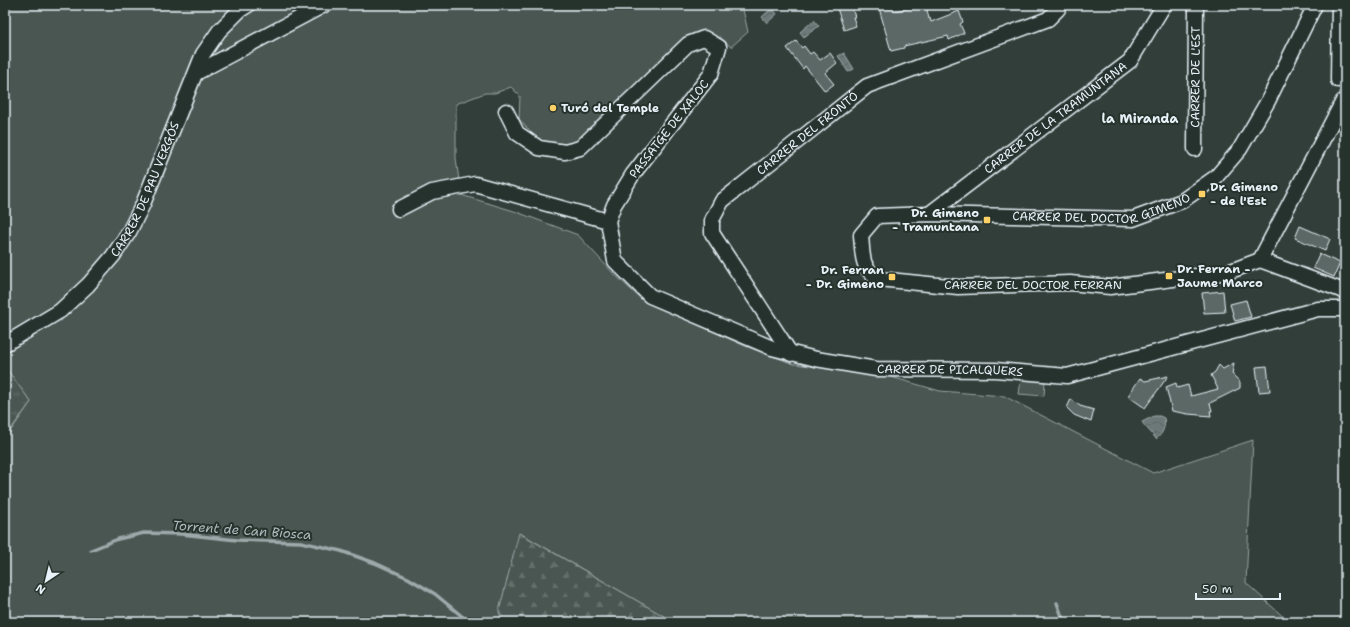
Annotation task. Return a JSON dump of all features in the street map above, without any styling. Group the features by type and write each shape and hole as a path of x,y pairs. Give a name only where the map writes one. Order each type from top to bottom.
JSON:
{"street":[{"name":"CARRER DE PAU VERGÓS","path":"5,344 60,311 88,285 113,256 129,232 144,204 203,54 219,31 240,10 248,5"},
{"path":"196,73 324,5"},
{"name":"CARRER DEL FRONTÓ","path":"791,354 712,233 712,220 722,201 867,86 1048,19 1058,9 1059,5"},
{"name":"CARRER DE LA TRAMUNTANA","path":"929,214 1130,61 1164,5"},
{"name":"CARRER DE L'EST","path":"1195,149 1196,5"},
{"name":"CARRER DEL DOCTOR GIMENO","path":"861,235 877,216 929,214 1133,219 1182,201 1216,177 1240,149 1268,101 1315,5"},
{"path":"1339,5 1342,77 1335,89 1338,97 1344,101 1260,260 1344,289 1340,302 1344,310"},
{"name":"PASSATGE DE XALOC","path":"506,111 517,133 539,148 565,152 580,148 688,44 704,38 719,47 711,74 633,174 614,205 608,221"},
{"path":"399,209 432,192 475,184 608,221"},
{"name":"CARRER DE PICALQUERS","path":"608,221 615,261 650,296 772,348 791,354 876,369 995,370 1067,376 1318,308 1344,310"},
{"name":"CARRER DEL DOCTOR FERRAN","path":"861,235 865,266 873,276 879,279 958,287 1070,283 1110,287 1228,272 1260,260"}],"green space":[{"path":"5,5 742,5 748,32 731,47 720,37 697,37 583,141 568,147 541,144 519,119 520,96 511,87 495,93 485,93 456,104 456,158 461,195 514,211 578,235 613,273 641,299 745,346 794,364 884,375 940,391 1004,396 1153,473 1253,440 1246,583 1289,622 674,622 520,533 499,611 502,622 5,622 5,439 31,402 5,367"},
{"path":"5,367 31,402 5,437"},
{"path":"1021,379 1045,382 1044,396 1019,394"},
{"path":"519,533 674,622 502,622 499,611"}],"water":[{"path":"772,8 777,14 767,23 762,17"},
{"path":"814,20 819,26 804,37 800,32"},
{"path":"844,53 854,69 848,72 838,56"},
{"path":"1154,416 1160,416 1164,418 1165,421 1162,432 1156,439 1142,422"}],"building":[{"path":"836,5 851,5 856,26 844,30"},
{"path":"892,5 894,11 926,5 931,22 959,11 963,22 960,24 964,33 949,40 948,36 904,46 904,48 891,51 879,8"},
{"path":"796,41 802,48 804,46 810,54 813,52 820,60 830,53 837,63 825,73 834,84 825,91 805,66 803,69 787,48"},
{"path":"1300,226 1330,239 1325,251 1295,238"},
{"path":"1319,254 1340,263 1334,277 1313,268"},
{"path":"1223,291 1225,312 1204,313 1202,293"},
{"path":"1246,300 1251,317 1235,321 1230,304"},
{"path":"1234,363 1232,374 1240,382 1240,388 1210,403 1212,411 1210,411 1211,416 1172,411 1166,387 1176,383 1177,388 1188,385 1191,396 1218,389 1211,375 1215,372 1219,365 1223,369"},
{"path":"1267,366 1270,391 1259,392 1256,367"},
{"path":"1168,376 1145,408 1128,396 1140,378 1145,381"},
{"path":"1071,399 1080,406 1094,410 1091,422 1074,415 1067,408"}],"waterway":[{"name":"Torrent de Can Biosca","path":"91,550 118,539 144,533 181,534 237,540 301,542 341,551 375,563 408,578 435,594 469,622"},
{"path":"1057,603 1064,622"}],"place":[{"name":"Turó del Temple","path":"553,108"},
{"name":"Dr. Gimeno - de l'Est","path":"1202,194"},
{"name":"Dr. Gimeno - Tramuntana","path":"987,220"},
{"name":"Dr. Ferran - Jaume Marco","path":"1169,276"},
{"name":"Dr. Ferran - Dr. Gimeno","path":"892,277"}],"district":[{"name":"la Miranda","path":"1140,118"}]}
